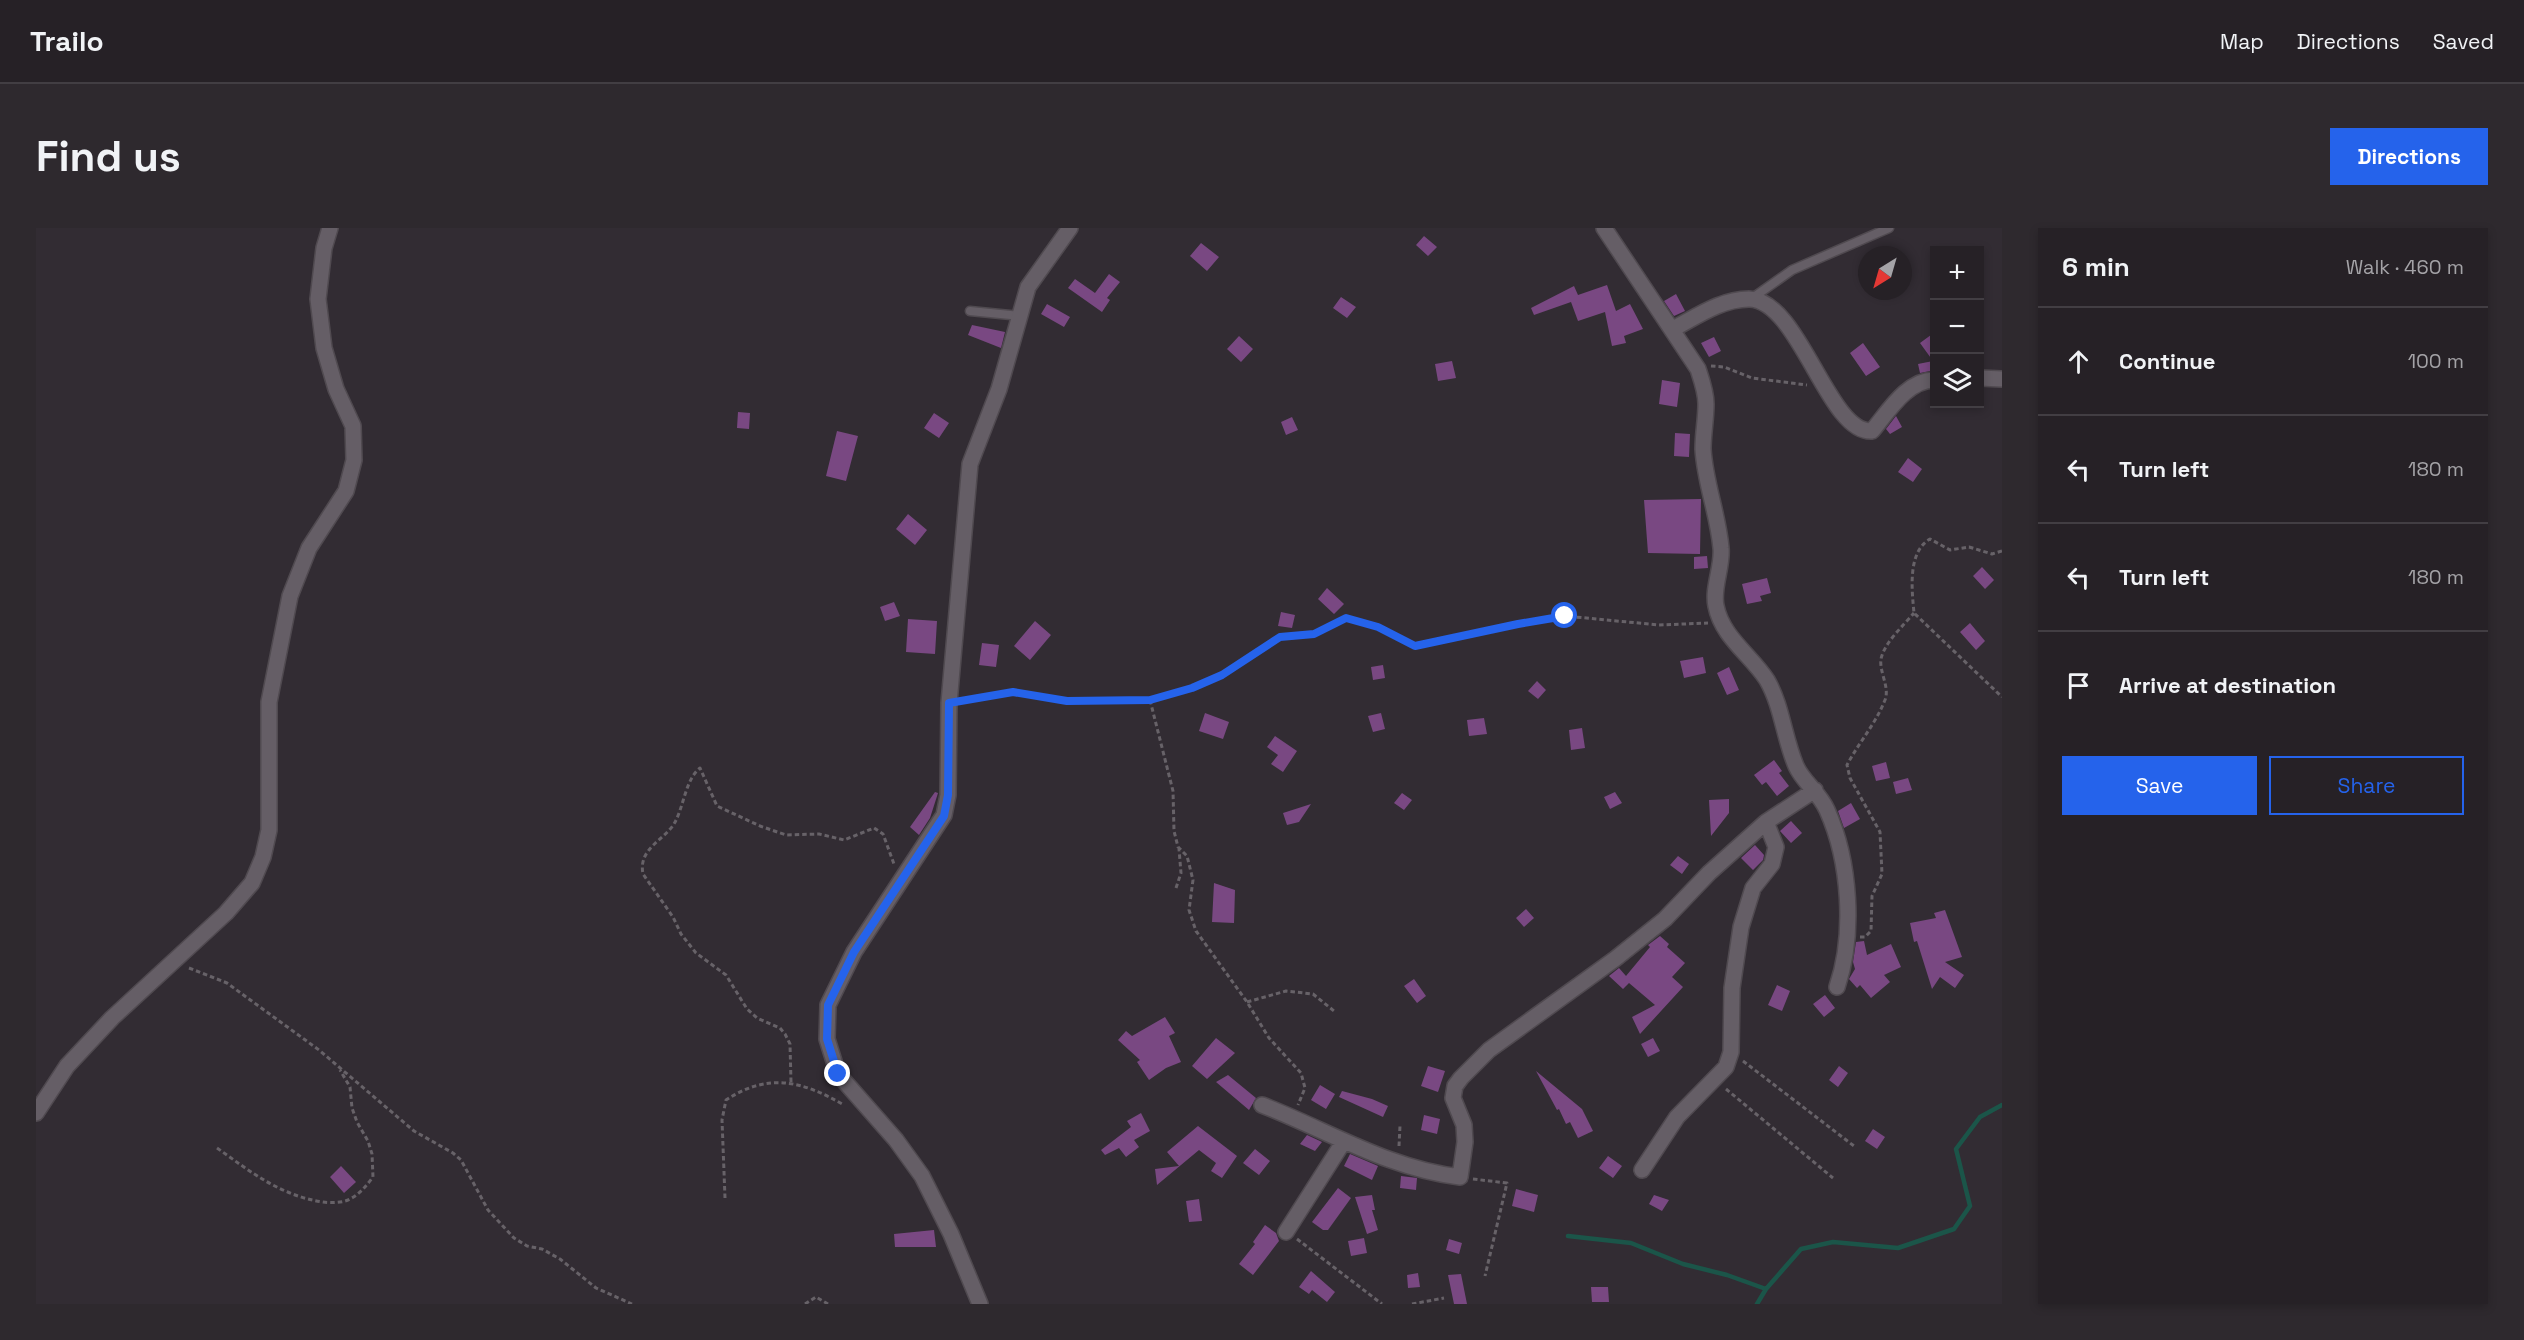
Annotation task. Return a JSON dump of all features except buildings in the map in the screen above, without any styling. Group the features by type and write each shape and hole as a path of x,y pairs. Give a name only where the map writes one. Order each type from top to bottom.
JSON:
{"street":[{"path":"36,1113 67,1066 112,1018 226,913 252,883 263,857 269,830 269,702 290,596 309,548 346,491 354,460 353,426 336,389 324,348 318,299 324,248 330,228"},
{"path":"980,1304 951,1234 922,1176 896,1140 838,1074 827,1039 828,1005 854,952 900,879 944,816 948,795 949,703 970,464 999,388 1028,287 1070,228"},
{"path":"1604,228 1698,369 1704,388 1706,404 1703,449 1707,480 1722,549 1715,605 1728,633 1766,680 1776,699 1785,736 1799,773 1815,790 1827,810 1839,848 1848,912 1843,970 1837,987"},
{"path":"1672,329 1723,303 1750,299 1767,306 1791,330 1822,384 1856,427 1864,432 1872,431 1908,390 1925,380 1930,380"},
{"path":"1984,378 2002,379"},
{"path":"1262,1105 1399,1163 1436,1174 1460,1177 1465,1142 1464,1125 1453,1098 1455,1086 1461,1078 1489,1050 1615,959 1665,919 1709,873 1766,822 1815,790"},
{"path":"1642,1170 1677,1117 1726,1067 1731,1052 1732,988 1741,927 1750,896 1772,864 1776,847 1766,822"},
{"path":"1286,1232 1344,1140"}],"lane":[{"path":"1750,299 1792,270 1889,228"},
{"path":"970,311 1020,316"}],"path":[{"path":"1698,369 1711,366 1724,367 1743,376 1777,382 1822,384"},
{"path":"1847,938 1865,937 1871,931 1872,896 1882,874 1880,832 1851,778 1847,765 1856,748 1875,724 1886,697 1881,659 1888,646 1914,613 1912,582 1915,560 1925,542 1930,539 1950,550 1969,547 1992,554 2002,551"},
{"path":"1914,613 2002,697"},
{"path":"949,703 1013,692 1067,701 1150,700 1192,688 1222,675 1280,637 1314,634 1346,618 1378,627 1415,646 1565,616 1659,625 1722,622"},
{"path":"1150,700 1173,790 1172,821 1181,873 1176,888"},
{"path":"791,1082 789,1044 785,1034 780,1028 757,1018 747,1009 726,975 709,964 688,943 643,874 641,866 645,854 658,839 671,829 680,814 692,780 700,768 717,806 775,832 786,835 819,834 844,840 874,828 880,830 900,879"},
{"path":"1178,847 1187,856 1193,880 1189,910 1196,931 1247,1002 1269,1038 1301,1073 1305,1088 1294,1118"},
{"path":"173,963 227,983 338,1066 414,1131 461,1160 488,1210 514,1238 560,1259 596,1288 632,1304"},
{"path":"1247,1002 1286,991 1312,994 1334,1011"},
{"path":"1731,1052 1854,1146"},
{"path":"217,1148 271,1186 303,1199 329,1202 348,1201 362,1191 373,1177 368,1141 352,1108 350,1087 338,1066"},
{"path":"1715,1080 1833,1178"},
{"path":"725,1198 722,1131 726,1100 741,1090 765,1083 791,1082 819,1090 848,1107"},
{"path":"1399,1163 1401,1126"},
{"path":"1460,1177 1507,1183 1485,1276"},
{"path":"1286,1232 1322,1256 1382,1304"},
{"path":"805,1304 816,1298 828,1304"},
{"path":"1412,1304 1444,1298"}],"waterway":[{"path":"1757,1304 1766,1289 1801,1249 1833,1242 1898,1248 1954,1229 1970,1206 1956,1149 1980,1117 2002,1105"},
{"path":"1568,1236 1631,1243 1683,1264 1727,1275 1766,1289"}],"route":[{"path":"838,1074 827,1039 828,1005 854,952 944,816 948,795 949,703 1013,692 1067,701 1150,700 1192,688 1222,675 1280,637 1314,634 1346,618 1378,627 1415,646 1565,616"}]}
